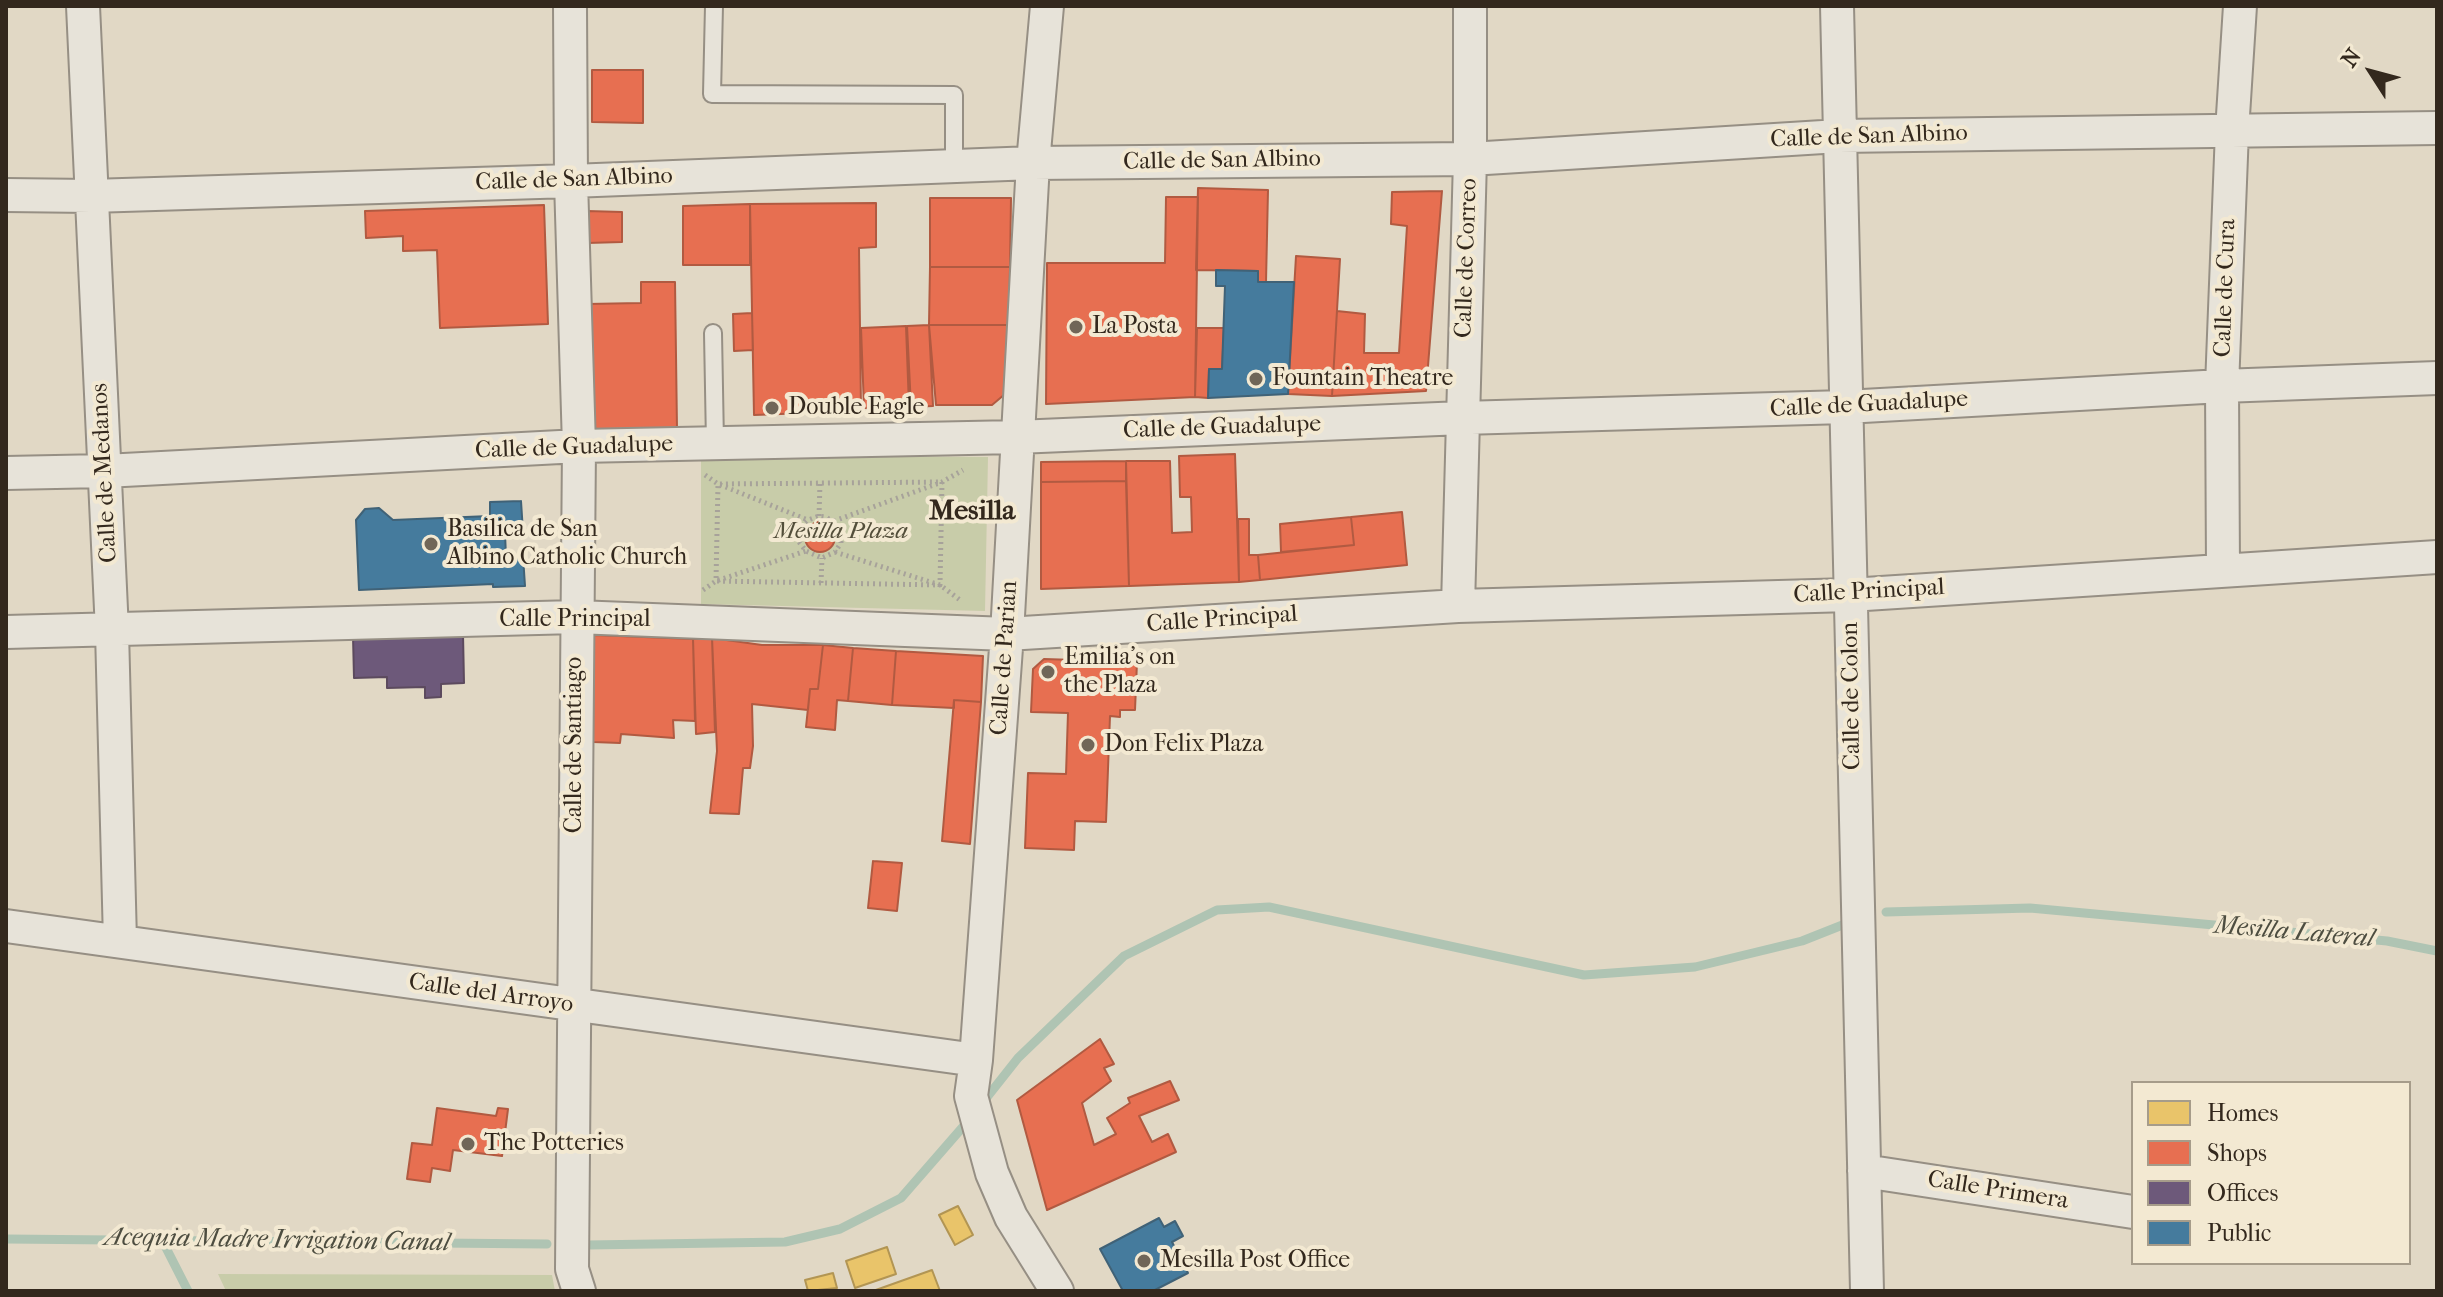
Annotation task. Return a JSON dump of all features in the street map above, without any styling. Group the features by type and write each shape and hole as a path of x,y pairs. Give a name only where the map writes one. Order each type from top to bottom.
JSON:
{"street":[{"name":"Calle de Medanos","path":"83,6 112,631 120,941"},
{"name":"Calle de Santiago","path":"570,6 571,181 579,446 572,1269 579,1291"},
{"name":"Calle de Parian","path":"1047,6 1033,163 1007,634 971,1096 992,1173 1011,1217 1057,1291"},
{"name":"Calle de Correo","path":"1458,606 1470,159 1470,6"},
{"name":"Calle de Colon","path":"1837,6 1867,1291"},
{"name":"Calle de Cura","path":"2223,570 2222,386 2240,6"},
{"name":"Calle de San Albino","path":"6,195 91,196 1033,163 1470,159 1839,136 2437,128"},
{"name":"Calle de Guadalupe","path":"6,473 105,471 579,446 1017,437 1462,418 1845,407 2222,386 2437,378"},
{"name":"Calle Principal","path":"6,632 576,617 1007,634 1458,606 1850,595 2437,557"},
{"name":"Calle del Arroyo","path":"6,926 976,1060"},
{"name":"Calle Primera","path":"1864,1171 2131,1212"}],"lane":[{"path":"714,6 712,94 954,95 954,166"},
{"path":"713,333 715,443"}],"path":[{"path":"662,444 718,484 808,520"},
{"path":"834,521 942,482 967,467"},
{"path":"718,484 942,482"},
{"path":"940,585 942,482"},
{"path":"819,516 820,483"},
{"path":"716,581 718,484"},
{"path":"819,516 834,521 841,528 841,543 835,552 822,558 806,551 799,542 800,527 819,516"},
{"path":"659,620 716,581 806,551"},
{"path":"835,552 940,585 962,601"},
{"path":"821,583 822,558"},
{"path":"716,581 940,585"}],"green space":[{"name":"Mesilla Plaza","path":"701,455 988,457 985,611 701,604"},
{"path":"218,1274 552,1275 555,1291 226,1291"}],"building: Homes":[{"path":"958,1206 973,1235 955,1245 939,1215"},
{"path":"887,1247 896,1274 855,1288 846,1261"},
{"path":"932,1270 940,1291 873,1291"},
{"path":"833,1273 837,1288 808,1291 805,1280"}],"building: Shops":[{"path":"592,70 643,70 643,123 592,122"},
{"path":"1198,188 1268,190 1266,282 1258,282 1258,271 1196,270"},
{"path":"1442,191 1426,391 1332,396 1337,311 1365,314 1364,353 1399,353 1407,226 1391,224 1392,192"},
{"path":"1166,197 1198,197 1195,397 1046,404 1047,263 1165,263"},
{"path":"930,198 1011,198 1010,267 930,267"},
{"path":"876,203 876,247 859,248 861,411 754,415 750,204"},
{"path":"750,204 750,265 683,265 683,206"},
{"path":"544,205 548,324 440,328 437,250 403,251 403,236 366,238 365,211"},
{"path":"587,211 622,212 622,242 587,243"},
{"path":"1296,256 1340,259 1332,396 1288,394"},
{"path":"930,267 1010,267 1009,325 929,325"},
{"path":"641,282 675,282 677,429 589,430 587,304 641,303"},
{"path":"752,313 753,350 734,351 733,314"},
{"path":"929,325 933,406 911,407 907,326"},
{"path":"929,325 1009,325 1005,394 992,405 936,405"},
{"path":"906,326 909,406 864,408 861,328"},
{"path":"1197,328 1224,328 1222,369 1209,369 1208,398 1195,397"},
{"path":"1235,454 1239,582 1129,586 1126,461 1170,461 1172,533 1192,532 1191,497 1180,497 1179,456"},
{"path":"1126,461 1126,481 1041,482 1041,462"},
{"path":"1126,481 1129,586 1041,589 1041,482"},
{"path":"1402,512 1407,565 1260,580 1258,555 1354,545 1351,517"},
{"path":"1351,517 1354,545 1281,552 1280,524"},
{"path":"1238,519 1249,519 1249,555 1258,555 1260,580 1239,582"},
{"path":"820,522 831,526 835,537 831,548 820,552 809,548 805,537 809,526"},
{"path":"594,635 693,639 695,721 673,720 674,738 621,734 620,743 593,742"},
{"path":"712,638 715,732 696,734 693,639"},
{"path":"712,638 762,645 823,645 818,689 810,689 808,710 752,704 753,746 750,768 743,768 739,814 710,813 717,751"},
{"path":"823,645 853,648 848,701 837,700 835,730 806,727 810,689 818,689"},
{"path":"853,648 896,651 892,705 848,701"},
{"path":"896,651 983,656 981,702 954,700 954,708 892,705"},
{"name":"Don Felix Plaza","path":"1044,659 1137,662 1135,710 1120,710 1120,717 1110,716 1106,822 1075,821 1074,850 1025,848 1028,773 1066,774 1068,713 1031,712 1033,669"},
{"path":"954,700 981,702 970,844 942,841"},
{"path":"873,861 902,863 897,911 868,908"},
{"path":"1100,1039 1114,1064 1104,1068 1111,1081 1082,1103 1094,1145 1116,1134 1107,1118 1130,1103 1128,1098 1170,1081 1179,1100 1139,1116 1152,1142 1168,1134 1176,1152 1047,1210 1017,1100"},
{"name":"The Potteries","path":"437,1108 496,1116 498,1108 508,1109 502,1156 453,1150 450,1171 432,1168 430,1182 407,1179 412,1143 432,1145"}],"building: Offices":[{"path":"463,634 464,683 441,684 441,697 425,698 425,687 387,688 387,677 354,678 353,636"}],"building: Public":[{"path":"1216,270 1258,271 1258,282 1294,282 1288,394 1208,398 1209,369 1222,369 1225,286 1216,286"},
{"name":"Basilica de San Albino Catholic Church","path":"521,501 523,532 505,533 506,557 523,556 525,586 493,587 493,584 359,590 356,520 365,509 379,508 393,520 490,516 490,502"},
{"name":"Mesilla Post Office","path":"1159,1218 1164,1227 1175,1221 1183,1236 1172,1242 1188,1273 1153,1291 1123,1291 1100,1249"}],"waterway":[{"name":"Acequia Madre Irrigation Canal","path":"980,1106 1018,1058 1124,956 1217,910 1269,907 1584,975 1695,967 1802,941 1850,922"},
{"name":"Mesilla Lateral","path":"1886,912 2030,908 2387,941 2437,951"},
{"name":"Acequia Madre Irrigation Canal","path":"588,1245 785,1242 840,1229 901,1198 968,1121"},
{"name":"Acequia Madre Irrigation Canal","path":"6,1239 547,1244"},
{"path":"162,1240 188,1291"}],"place":[{"name":"La Posta","path":"1076,327"},
{"name":"Fountain Theatre","path":"1256,379"},
{"name":"Double Eagle","path":"772,408"},
{"name":"Basilica de San Albino Catholic Church","path":"431,544"},
{"name":"Emilia's on the Plaza","path":"1048,672"},
{"name":"Don Felix Plaza","path":"1088,745"},
{"name":"The Potteries","path":"468,1144"},
{"name":"Mesilla Post Office","path":"1144,1261"}],"district":[{"name":"Mesilla","path":"972,512"}]}
